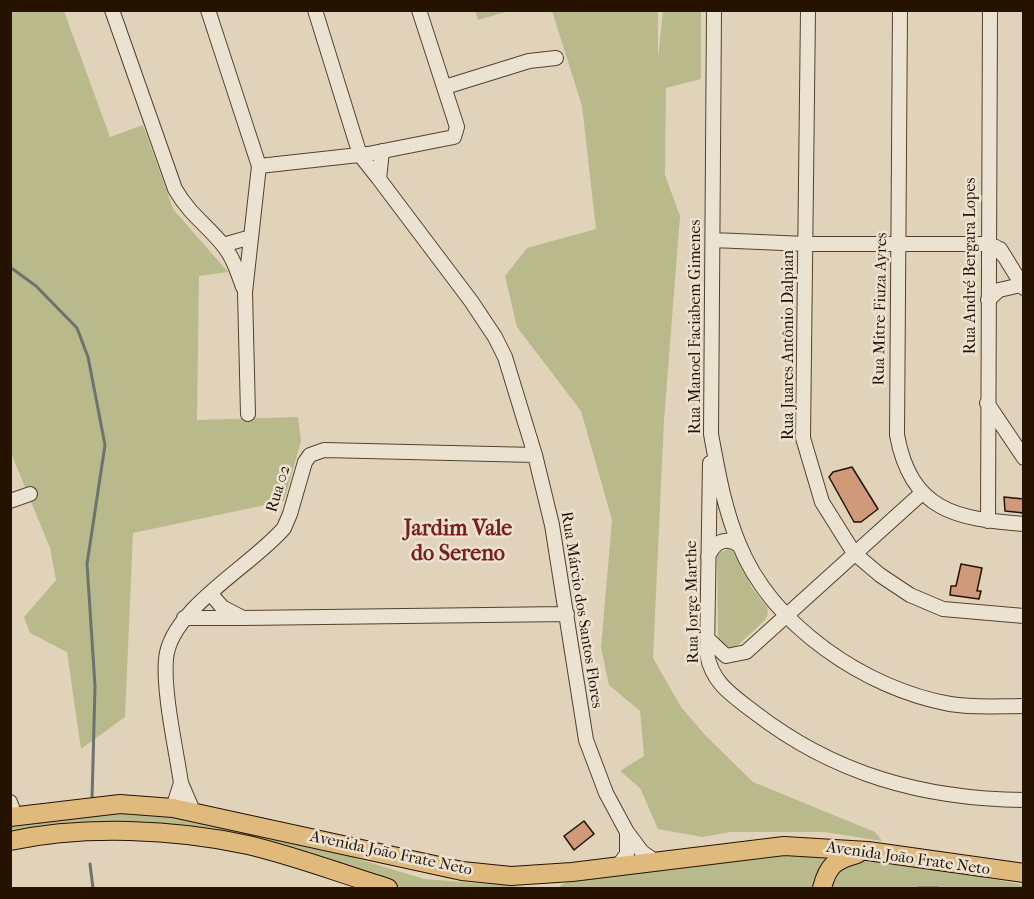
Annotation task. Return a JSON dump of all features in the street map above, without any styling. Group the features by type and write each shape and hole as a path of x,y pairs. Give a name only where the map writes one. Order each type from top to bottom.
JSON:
{"main road":[{"name":"Avenida João Frate Neto","path":"12,811 120,804 173,808 462,872 553,881 618,866 784,846 868,850 1023,873"},
{"name":"Avenida João Frate Neto","path":"10,841 75,833 149,831 247,845 388,888"},
{"path":"822,888 828,872 838,859 868,850"}],"street":[{"path":"112,10 175,189 185,206 224,245 236,267 245,292"},
{"path":"208,10 259,166 245,292 248,414"},
{"name":"Rua Márcio dos Santos Flores","path":"315,10 360,155 495,337 514,381 552,525 567,614 579,708 586,740 606,793 627,832 642,852 655,861"},
{"path":"259,166 360,155 454,137 457,127 419,10"},
{"name":"Rua Manoel Faciabem Gimenes","path":"714,10 711,434 723,499 739,545 759,581 787,614 821,646 852,667 895,690 952,704 1023,706"},
{"name":"Rua Juares Antônio Dalpian","path":"808,10 803,438 822,502 854,553 910,595 943,609 1023,616"},
{"name":"Rua Mitre Fiuza Ayres","path":"900,10 897,435 900,453 922,493 940,507 956,515 1023,524"},
{"name":"Rua André Bergara Lopes","path":"988,521 987,244 990,10"},
{"path":"445,87 529,61 556,58"},
{"path":"379,179 382,151"},
{"path":"987,300 999,290 1022,287 988,223"},
{"path":"224,245 251,237"},
{"path":"713,240 987,244 996,247 1004,256"},
{"path":"987,403 1023,459"},
{"name":"Rua Jorge Marthe","path":"711,434 707,638 709,668 721,686 782,734 834,762 921,792 1023,800"},
{"name":"Rua 02","path":"193,811 181,783 166,660 173,635 184,618 284,528 305,462 316,452 335,450 535,455"},
{"path":"707,638 721,654 734,656 746,652 922,493"},
{"path":"10,501 30,494"},
{"path":"708,557 713,547 720,542 730,540 739,545"},
{"path":"211,594 222,607 243,618"},
{"path":"184,618 567,614"},
{"name":"Rua 02","path":"173,808 181,783"},
{"path":"618,866 627,855 627,832"}],"green space":[{"path":"475,10 509,10 509,11 478,20"},
{"path":"10,11 64,11 110,137 143,125 173,209 228,272 199,276 197,420 298,417 301,441 284,501 133,533 125,717 81,749 67,652 30,633 24,617 56,580 50,548 11,453"},
{"path":"552,11 658,11 658,58 663,11 701,11 701,79 666,88 665,175 680,216 664,420 653,658 681,707 705,735 753,782 875,832 882,841 824,832 730,832 703,837 658,829 640,788 620,771 644,756 640,711 609,685 601,648 612,520 581,411 517,327 505,276 527,248 596,229 582,106"},
{"path":"728,549 733,551 752,588 767,607 768,614 765,620 736,647 726,648 719,640 718,634 717,554"},
{"path":"87,814 167,815 319,847 424,879 539,888 403,888 228,835 11,834 10,825"},
{"path":"771,854 829,856 816,878 814,888 561,888 560,886 568,881"},
{"path":"860,858 889,859 1024,885 1023,888 827,888 842,864"}],"building":[{"path":"852,467 878,509 861,522 854,522 829,477 833,472"},
{"path":"1004,497 1024,499 1024,513 1005,511"},
{"path":"961,564 982,568 977,591 981,591 979,599 950,595 951,586 956,586"},
{"path":"584,821 594,834 574,850 564,836"}],"waterway":[{"path":"10,267 36,286 77,328 88,357 105,445 87,564 95,686 92,800"},
{"path":"90,864 93,888"},
{"path":"918,888 938,888"}],"district":[{"name":"Jardim Vale do Sereno","path":"458,542"}]}
